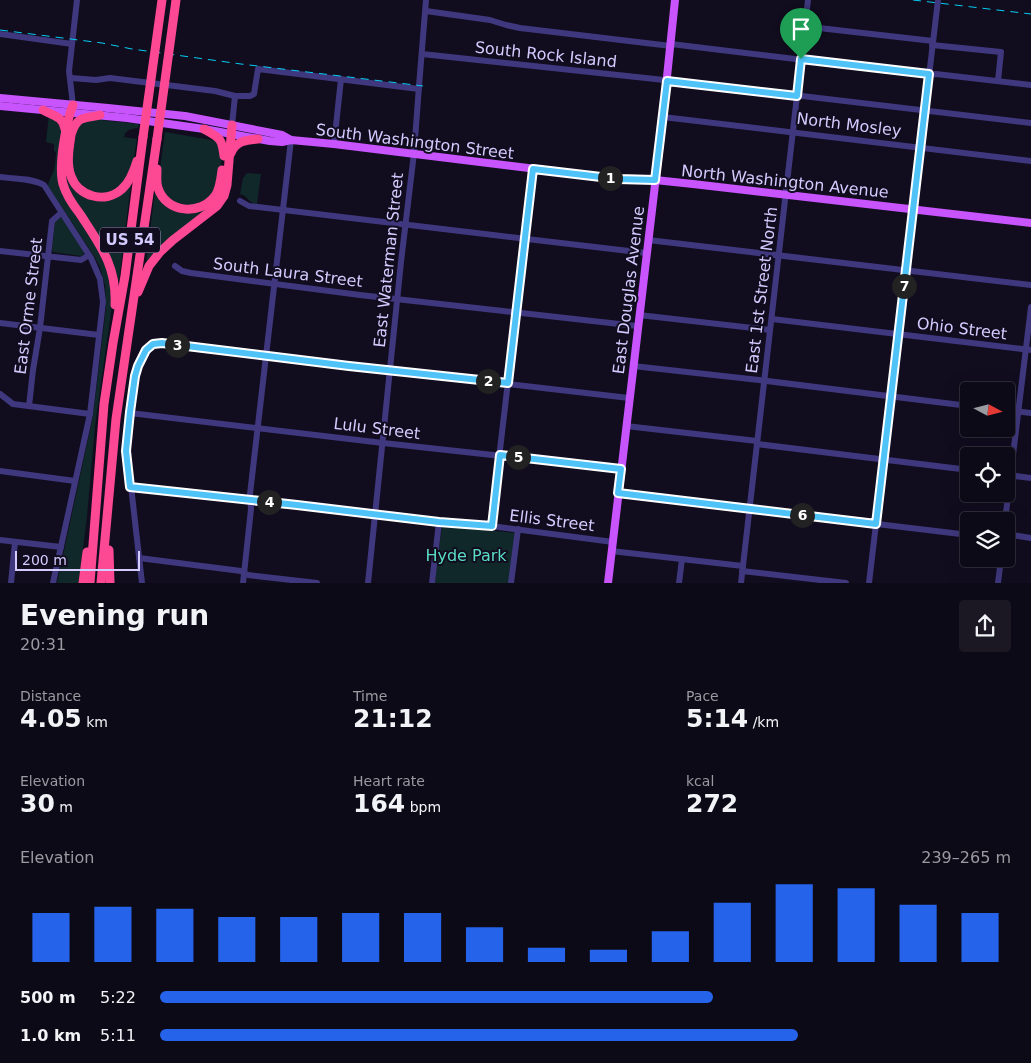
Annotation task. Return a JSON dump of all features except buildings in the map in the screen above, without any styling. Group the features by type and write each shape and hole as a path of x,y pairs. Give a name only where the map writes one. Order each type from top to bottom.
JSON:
{"highway":[{"name":"US 54","path":"90,583 104,404 125,276 162,0"},
{"name":"US 54","path":"101,583 116,419 176,0"},
{"path":"44,110 58,117 69,132"},
{"path":"72,110 68,117 68,159 70,173 76,186 83,192 95,196 107,196 122,189 134,170 144,137"},
{"path":"100,115 80,119 69,132 61,167 63,184 69,198 98,242 108,260 113,275 116,292 113,342"},
{"path":"204,129 219,137 224,156"},
{"path":"157,139 158,188 169,203 182,209 193,210 206,205 216,195 221,181 226,143 231,131"},
{"path":"228,171 231,131"},
{"path":"129,324 137,296 149,266 173,240 217,206 224,196 232,152 244,140 258,139"},
{"path":"83,583 100,458"},
{"path":"110,583 111,465"}],"main road":[{"name":"East Douglas Avenue","path":"608,583 676,0"},
{"name":"South Washington Street","path":"0,98 100,115 204,129 282,135 291,140"},
{"name":"South Washington Street","path":"0,106 44,110 185,116 258,139 334,144 618,179 655,180"},
{"name":"North Washington Avenue","path":"655,180 1031,223"}],"street":[{"path":"72,110 69,71 77,0"},
{"name":"East Waterman Street","path":"368,583 414,153 426,0"},
{"name":"East 1st Street North","path":"741,583 808,0"},
{"path":"869,583 938,0"},
{"path":"426,11 490,20 520,28 1031,85"},
{"path":"819,28 1001,52 998,81"},
{"path":"0,34 72,44"},
{"name":"South Rock Island","path":"422,54 1031,123"},
{"path":"70,78 96,80 110,78 215,91 235,96 250,96 254,94 258,69 418,89"},
{"path":"334,144 341,79"},
{"path":"231,131 235,96"},
{"name":"North Mosley","path":"663,117 1031,161"},
{"path":"243,583 251,509 250,494 291,140"},
{"path":"492,526 533,169"},
{"path":"0,177 44,185 89,255 100,278 103,302 90,414 54,583"},
{"path":"240,201 249,206 646,253"},
{"name":"East Orme Street","path":"29,406 52,221 61,213"},
{"path":"648,240 906,272 1031,285"},
{"path":"0,250 81,260 89,255"},
{"name":"South Laura Street","path":"175,266 182,271 191,273 274,284 637,326"},
{"path":"1012,447 1028,350 1031,308"},
{"path":"639,315 770,330"},
{"name":"Ohio Street","path":"772,319 1028,350"},
{"path":"0,323 99,334"},
{"path":"142,583 126,451 133,387 138,366 146,350 153,344 162,343 629,398"},
{"path":"633,366 764,380 960,405"},
{"path":"0,394 13,404 90,414"},
{"name":"Lulu Street","path":"130,412 382,443 621,469"},
{"path":"1015,412 1031,413"},
{"path":"626,426 960,469"},
{"path":"0,471 75,481"},
{"path":"1015,476 1031,478"},
{"name":"Ellis Street","path":"130,487 439,522 492,526 613,542"},
{"path":"618,493 960,533"},
{"path":"432,583 439,522"},
{"path":"511,583 518,530"},
{"path":"1015,535 1031,538"},
{"path":"0,540 61,547"},
{"path":"11,583 15,542"},
{"path":"612,551 682,559 846,583"},
{"path":"139,558 317,583"},
{"path":"679,583 682,559"},
{"path":"998,583 1000,567"}],"green space":[{"path":"49,115 62,124 59,172 105,258 113,298 95,426 79,583 57,583 93,416 106,308 105,285 100,267 94,256 48,186 56,159 54,144 46,142"},
{"path":"91,119 139,124 138,128 127,131 124,137 137,139 132,170 117,190 104,194 84,190 72,173 71,168 77,125"},
{"path":"165,132 217,141 223,149 218,186 212,197 190,207 168,199 159,184"},
{"path":"66,159 67,171 93,198 131,184 119,280 116,280 73,200 66,183"},
{"path":"247,173 261,174 257,204 240,194 243,178"},
{"path":"155,190 177,209 221,197 146,264"},
{"path":"63,218 84,252 83,255 53,252 55,222"},
{"name":"Hyde Park","path":"442,525 515,533 509,583 435,583"}],"railway":[{"path":"913,0 1031,14"},
{"path":"0,30 241,64 423,86"}],"route":[{"path":"801,59 929,74 876,524 618,493 621,469 500,455 492,526 439,522 130,487 126,451 133,387 143,355 153,344 162,343 508,383 533,169 618,179 655,180 667,81 797,96 801,59"}]}
